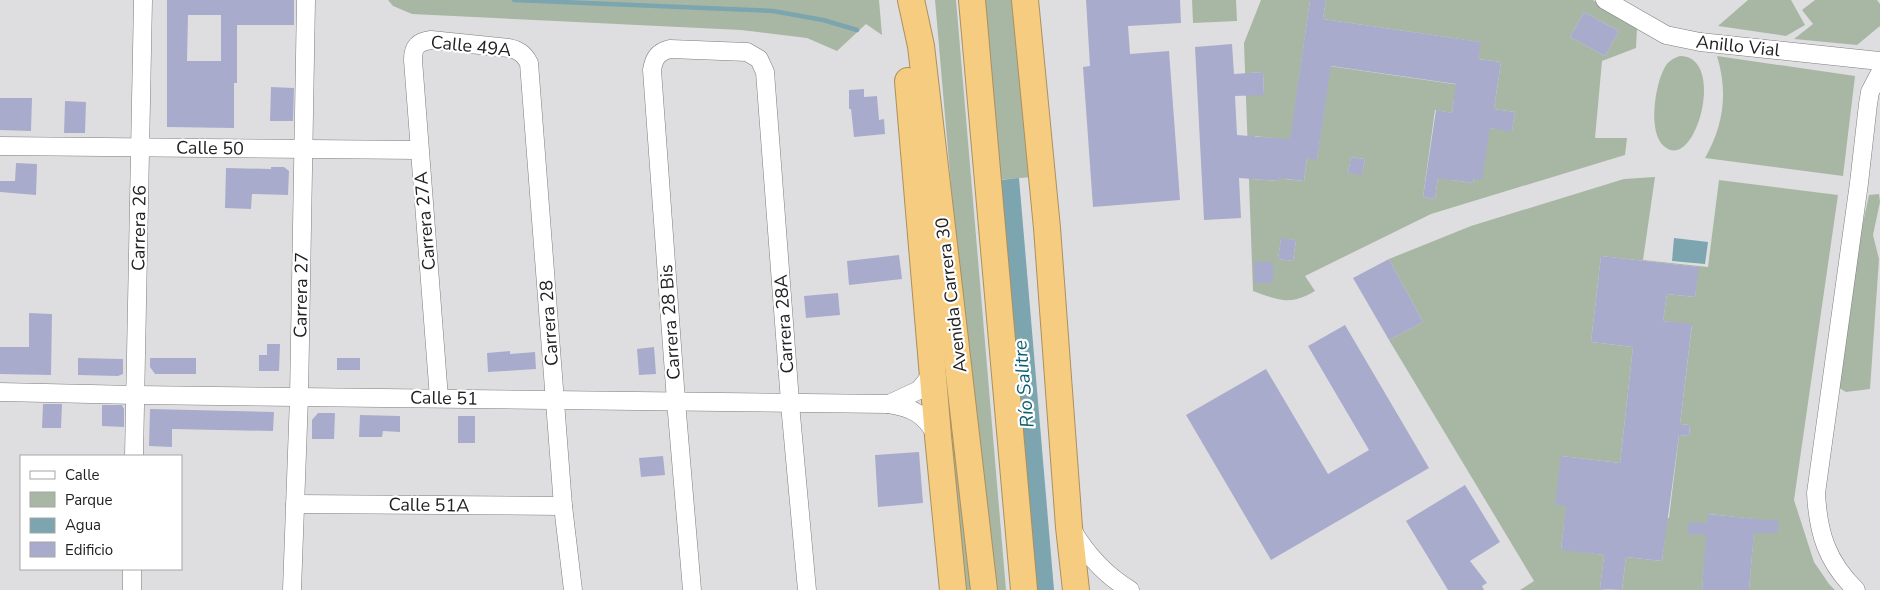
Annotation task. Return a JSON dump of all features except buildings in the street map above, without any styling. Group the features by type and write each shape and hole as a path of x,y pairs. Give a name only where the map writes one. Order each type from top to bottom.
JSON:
{"highway":[{"name":"Avenida Carrera 30","path":"905,0 905,51 953,590"},
{"name":"Avenida Carrera 30","path":"911,0 921,46 984,590"},
{"path":"972,0 1024,590"},
{"path":"1025,0 1047,218 1076,590"}],"street":[{"name":"Carrera 26","path":"134,455 143,0"},
{"name":"Carrera 27","path":"292,590 299,397 306,0"},
{"name":"Anillo Vial","path":"1605,0 1666,35 1700,42 1880,61"},
{"name":"Calle 49A","path":"416,45 422,41 431,40 518,50 525,56"},
{"name":"Carrera 27A","path":"416,45 413,51 413,60 439,398"},
{"name":"Carrera 28A","path":"657,56 663,51 670,49 747,52 759,59 765,72 790,402 807,590"},
{"name":"Carrera 28","path":"525,56 530,70 555,400 573,590"},
{"name":"Carrera 28 Bis","path":"657,56 653,62 652,70 692,590"},
{"path":"1856,590 1841,575 1824,542 1817,516 1816,493 1859,183 1868,104 1870,92 1880,73"},
{"name":"Calle 50","path":"0,146 419,150"},
{"name":"Calle 51","path":"889,404 919,390 933,373"},
{"name":"Calle 51","path":"0,392 889,404 909,408 922,415 938,436"},
{"name":"Calle 51A","path":"295,504 564,506"},
{"path":"1070,527 1094,561 1108,575 1130,590"},
{"path":"132,570 132,590"}],"green space":[{"path":"388,0 879,0 882,35 866,24 837,51 807,38 741,30 412,14 393,6"},
{"path":"935,0 956,0 1006,590 996,590 952,197"},
{"path":"978,0 1015,0 1033,177 994,180"},
{"path":"1192,0 1236,0 1237,21 1193,23"},
{"path":"1261,0 1310,0 1285,179 1304,181 1307,158 1317,159 1327,88 1315,64 1481,88 1454,99 1452,113 1435,110 1423,197 1435,199 1439,170 1452,180 1473,183 1490,128 1512,131 1515,112 1494,109 1501,62 1478,59 1480,42 1323,19 1326,0 1593,0 1637,27 1636,48 1602,61 1595,138 1627,138 1625,155 1431,214 1305,276 1315,291 1306,296 1291,300 1270,297 1253,291 1244,43","holes":["1584,12 1619,31 1605,56 1570,37","1263,72 1264,94 1250,95 1249,73","1255,136 1282,139 1279,181 1252,179","1351,157 1365,159 1362,174 1348,173","1281,239 1296,240 1293,261 1278,259","1254,262 1273,262 1272,283 1254,283"]},
{"path":"1748,0 1791,0 1805,25 1786,36 1718,26"},
{"path":"1815,0 1877,0 1880,4 1880,26 1857,45 1794,39 1813,24 1802,10"},
{"path":"1680,56 1694,61 1702,74 1704,91 1702,111 1696,129 1687,143 1676,150 1665,147 1659,141 1654,120 1654,109 1661,75 1671,60"},
{"path":"1717,56 1855,76 1843,176 1705,158 1716,133 1722,108 1722,82"},
{"path":"1655,177 1643,260 1708,267 1719,180 1838,195 1794,500 1814,562 1835,590 1749,590 1755,519 1709,514 1702,590 1622,590 1626,557 1662,561 1665,536 1622,513 1669,518 1679,435 1689,436 1690,425 1680,424 1692,325 1663,321 1667,294 1695,297 1698,267 1601,256 1591,342 1633,347 1620,463 1561,456 1608,511 1606,530 1564,525 1561,549 1604,555 1600,589 1609,590 1520,590 1534,581 1389,340 1423,322 1389,259 1471,226 1624,179"},
{"path":"1879,194 1880,202 1873,235 1879,259 1870,389 1846,392 1832,384 1869,195"},
{"path":"937,288 974,590 963,590"}],"water":[{"name":"Río Salitre","path":"1019,178 1054,590 1033,590 1001,180"},
{"path":"1674,238 1708,242 1705,264 1672,261"}],"waterway":[{"path":"514,0 773,11 823,20 857,30"}]}
